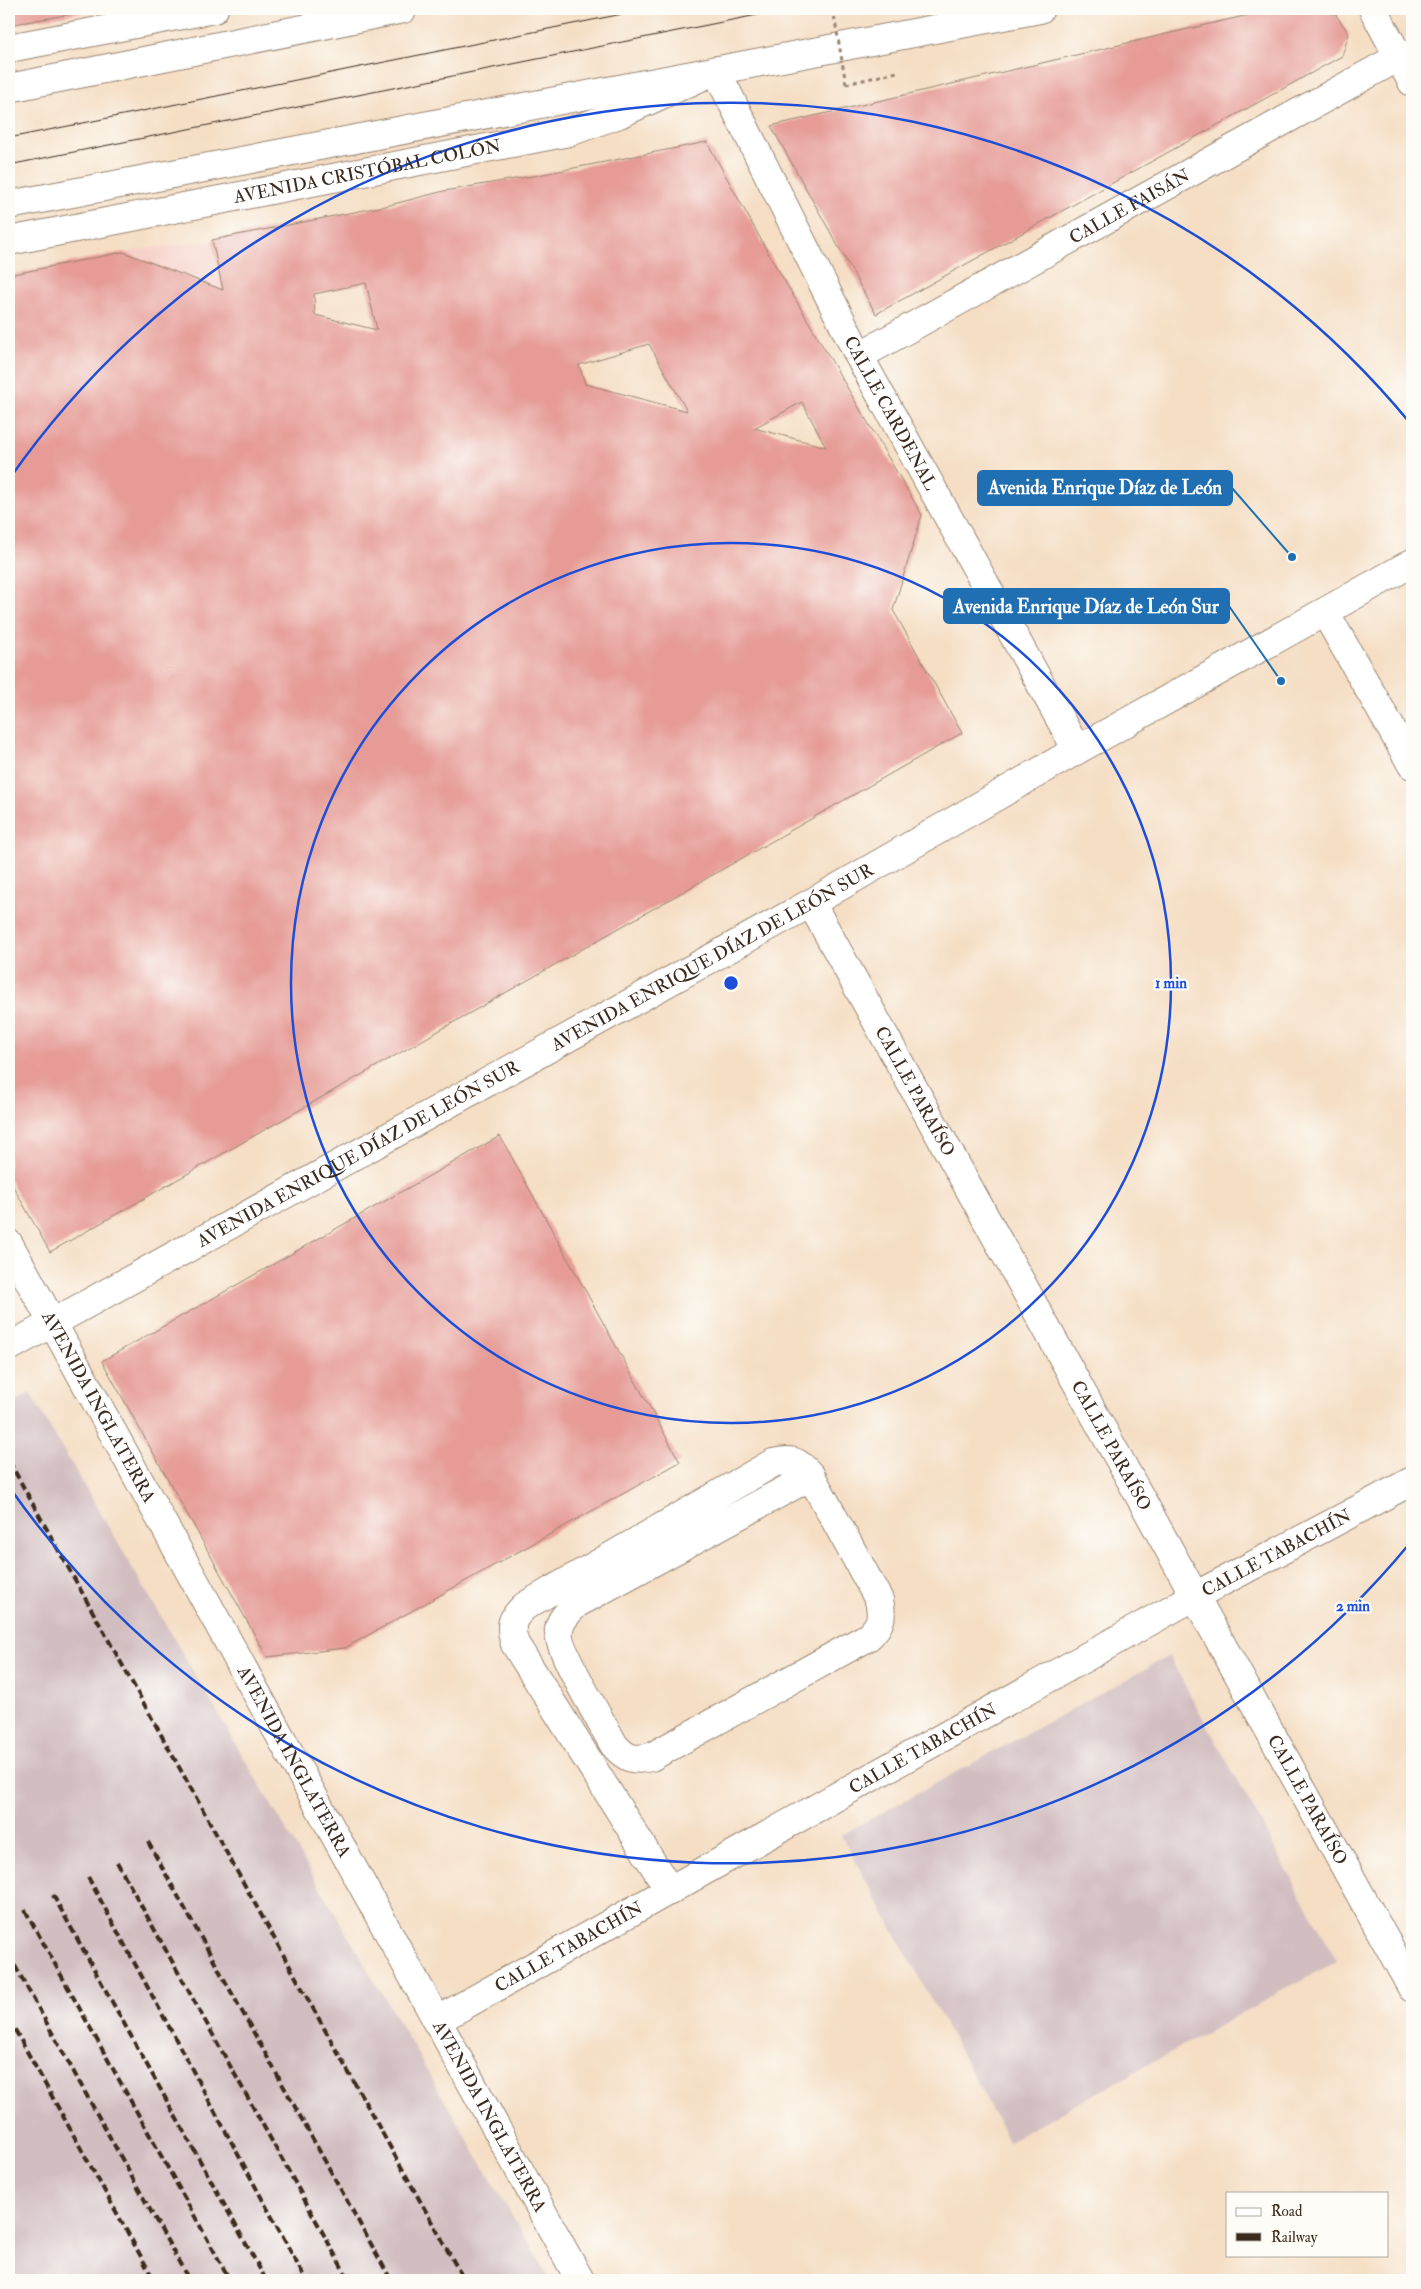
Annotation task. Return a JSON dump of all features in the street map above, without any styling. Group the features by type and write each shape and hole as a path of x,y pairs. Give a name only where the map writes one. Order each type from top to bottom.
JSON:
{"street":[{"path":"9,48 214,9"},
{"path":"9,88 403,9"},
{"name":"AVENIDA CRISTÓBAL COLÓN","path":"9,205 1040,9"},
{"path":"1373,9 1412,82"},
{"name":"CALLE FAISÁN","path":"859,356 1398,56"},
{"name":"AVENIDA CRISTÓBAL COLÓN","path":"9,242 569,132 619,114 716,70"},
{"name":"CALLE CARDENAL","path":"716,70 859,356 1077,750"},
{"name":"AVENIDA ENRIQUE DÍAZ DE LEÓN SUR","path":"9,1347 811,903 1077,750 1411,565"},
{"path":"1325,612 1412,764"},
{"name":"CALLE PARAÍSO","path":"811,903 1412,1988"},
{"name":"AVENIDA INGLATERRA","path":"9,1244 580,2280"},
{"path":"670,1891 515,1644 510,1630 514,1616 525,1606 772,1463 786,1460 800,1464 811,1476 879,1600 882,1614 878,1627 868,1637 651,1757 637,1760 624,1756 614,1745 564,1651 558,1631 565,1615 576,1604 811,1476"},
{"name":"CALLE TABACHÍN","path":"436,2021 1195,1596 1412,1481"}],"path":[{"path":"833,9 846,84 897,72"}],"shaded area":[{"path":"212,240 223,290 123,252"},
{"path":"30,1393 550,2280 9,2280 9,1404"},
{"path":"1169,1656 1337,1961 1009,2141 841,1835"}],"building":[{"path":"9,9 100,9 9,25"},
{"path":"1274,9 1332,9 1349,34 1342,56 876,314 771,126"},
{"path":"707,142 770,256 922,515 893,610 962,733 50,1252 9,1179 9,275 123,252 223,290 212,240 390,205 444,191 533,176","holes":["366,283 377,330 315,315 314,294","649,344 687,411 585,384 579,365","802,402 826,447 754,428"]},
{"path":"500,1136 680,1462 345,1648 267,1657 102,1361"}],"tram line":[{"path":"9,138 647,9"},
{"path":"9,165 787,9"}],"railway":[{"path":"9,1461 464,2280"},
{"path":"148,1842 391,2280"},
{"path":"117,1862 349,2280"},
{"path":"88,1877 306,2280"},
{"path":"53,1895 266,2280"},
{"path":"25,1910 230,2280"},
{"path":"9,1955 189,2280"},
{"path":"9,2019 154,2280"}],"place":[{"name":"Avenida Enrique Díaz de León","path":"1292,557"},
{"name":"Avenida Enrique Díaz de León Sur","path":"1281,681"}]}
